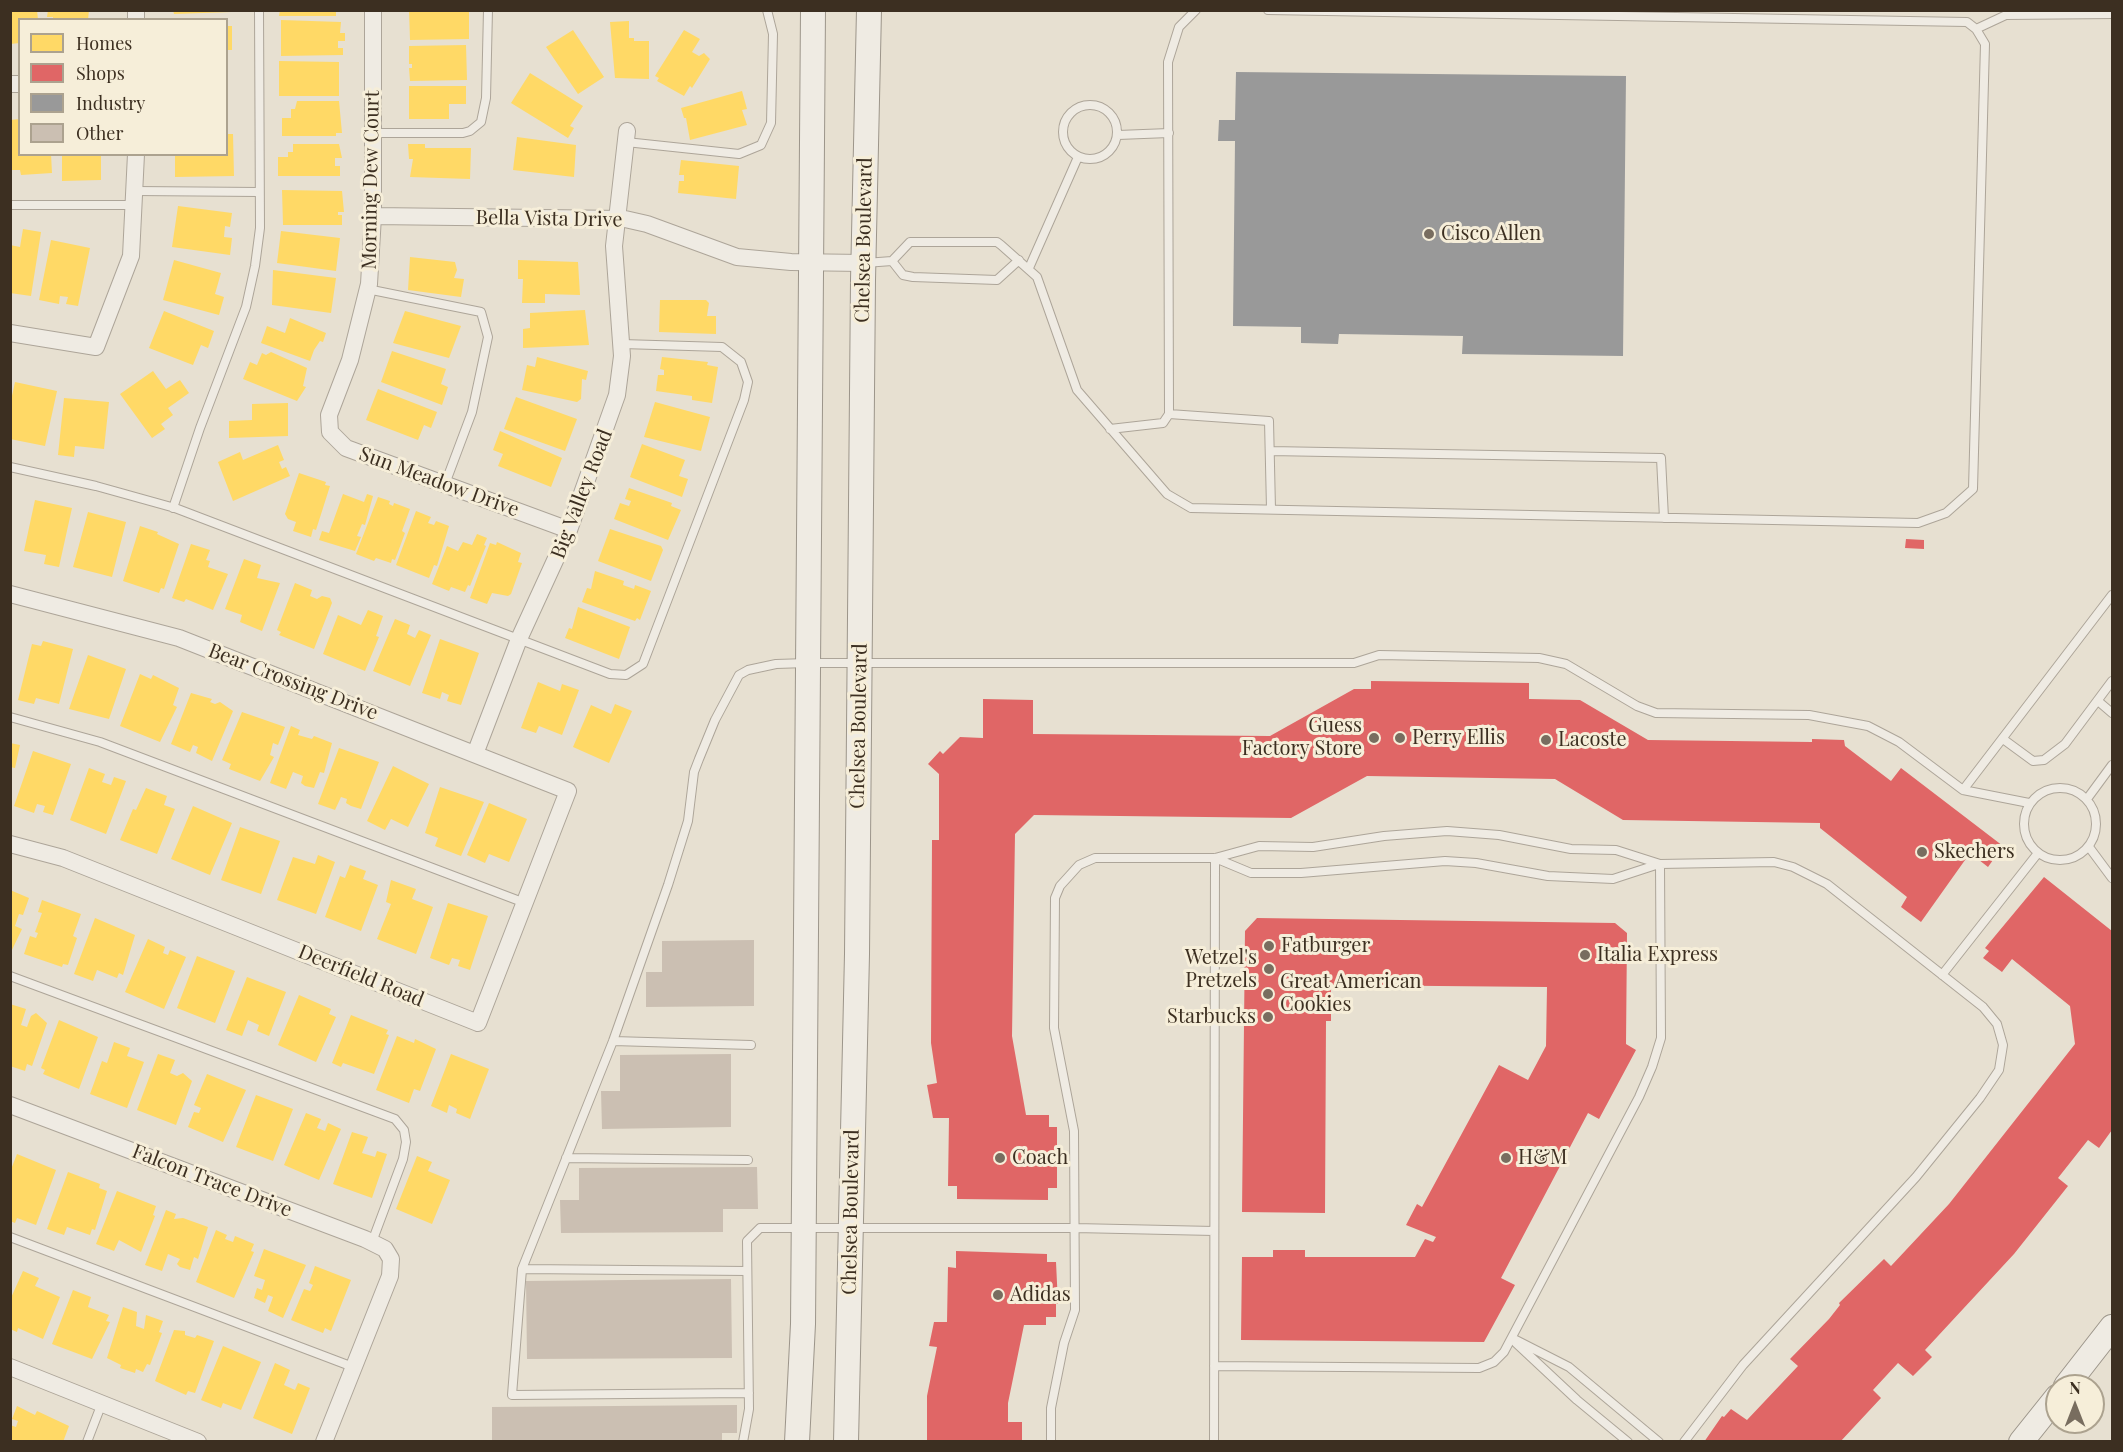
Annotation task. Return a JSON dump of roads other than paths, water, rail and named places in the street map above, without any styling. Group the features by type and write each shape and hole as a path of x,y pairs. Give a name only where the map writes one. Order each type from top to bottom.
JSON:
{"main road":[{"path":"797,1442 804,1228 813,10"},
{"name":"Chelsea Boulevard","path":"846,1442 849,1228 857,954 863,263 869,10"},
{"path":"2075,1374 2112,1327"},
{"path":"2021,1442 2045,1412"}],"street":[{"name":"Morning Dew Court","path":"329,415 350,360 367,289 373,216 373,10"},
{"name":"Big Valley Road","path":"475,754 519,639 569,530 613,410 620,382 622,344 615,260 626,136"},
{"path":"10,333 96,347 131,256 136,156"},
{"name":"Bella Vista Drive","path":"373,216 617,219 647,224 737,256 812,262 863,263"},
{"name":"Sun Meadow Drive","path":"329,415 330,432 346,448 569,530"},
{"name":"Bear Crossing Drive","path":"10,594 35,598 179,638 568,791"},
{"name":"Deerfield Road","path":"10,844 63,858 478,1023 568,791"},
{"name":"Falcon Trace Drive","path":"10,1104 372,1242 385,1249 391,1258 390,1276 353,1367"},
{"path":"10,1367 103,1402 198,1442"},
{"path":"324,1442 353,1367"}],"lane":[{"path":"173,508 200,428 246,307 260,228 259,10"},
{"path":"373,133 463,132 470,131 481,122 486,98 488,10"},
{"path":"626,136 739,154 761,145 771,123 773,34 767,10"},
{"path":"1110,429 1163,423 1169,414 1168,62 1179,27 1196,10"},
{"path":"863,263 892,261 910,243 997,242 1037,277 1077,390 1167,494 1191,508 1918,523 1946,513 1973,489 1985,44 1976,29 1966,22 1268,10"},
{"path":"1976,29 2006,15 2112,14"},
{"path":"1089,104 1107,110 1113,117 1118,135 1110,151 1104,156 1086,159 1078,157 1065,145 1063,127 1066,118 1080,106 1089,104"},
{"path":"1118,135 1169,133"},
{"path":"1029,268 1078,157"},
{"path":"10,205 260,192"},
{"path":"892,261 903,275 913,277 998,280 1019,260"},
{"path":"367,289 481,312 488,337 472,412 445,484"},
{"path":"10,468 96,486 173,508 610,674 626,675 639,669 643,664 744,400 748,382 745,369 736,356 722,347 622,344"},
{"path":"1169,414 1269,421 1270,509"},
{"path":"1270,451 1661,458 1664,518"},
{"path":"1963,790 2112,595"},
{"path":"749,1393 512,1395 522,1269 613,1041 682,843 688,821 694,772 715,720 739,675 757,666 807,663 1354,663 1379,655 1539,658 1566,664 1637,706 1656,713 1809,716 1868,726 1899,742 1963,790 2030,803"},
{"path":"2003,739 2033,761 2044,760 2065,744 2112,681"},
{"path":"2098,701 2112,713"},
{"path":"10,717 100,742 525,903"},
{"path":"2087,799 2112,765"},
{"path":"2057,787 2073,790 2087,799 2095,814 2096,831 2089,847 2078,856 2065,860 2050,859 2038,853 2028,843 2024,830 2024,816 2030,803 2041,792 2057,787"},
{"path":"1051,1442 1052,1408 1064,1343 1075,1311 1074,1131 1054,1028 1055,898 1068,874 1095,858 1215,858 1259,846 1313,847 1384,836 1447,831 1499,835 1571,849 1616,850 1660,864"},
{"path":"2089,847 2112,878"},
{"path":"1942,975 2038,853"},
{"path":"1215,858 1251,873 1301,873 1445,861 1476,863 1548,876 1613,879 1660,864 1774,862 1793,867 1827,884 1983,1007 1997,1024 2003,1045 1999,1070 1949,1139 1850,1252 1743,1365 1684,1442"},
{"path":"1214,1442 1215,858"},
{"path":"1214,1366 1479,1368 1494,1362 1504,1352 1639,1097 1652,1067 1661,1038 1660,864"},
{"path":"10,976 395,1119 404,1130 406,1142 403,1159 372,1242"},
{"path":"613,1041 752,1045"},
{"path":"566,1158 748,1160"},
{"path":"743,1442 749,1393 747,1241 760,1228 1075,1228 1214,1231"},
{"path":"10,1237 353,1367"},
{"path":"522,1269 747,1271"},
{"path":"1512,1338 1577,1400 1628,1442"},
{"path":"1512,1338 1569,1367 1659,1442"},
{"path":"87,1442 103,1402"}],"place":[{"name":"Cisco Allen","path":"1429,234"},
{"name":"Guess Factory Store","path":"1374,738"},
{"name":"Perry Ellis","path":"1400,738"},
{"name":"Lacoste","path":"1546,740"},
{"name":"Skechers","path":"1922,852"},
{"name":"Fatburger","path":"1269,946"},
{"name":"Italia Express","path":"1585,955"},
{"name":"Wetzel's Pretzels","path":"1269,969"},
{"name":"Great American Cookies","path":"1268,994"},
{"name":"Starbucks","path":"1268,1017"},
{"name":"Coach","path":"1000,1158"},
{"name":"H&M","path":"1506,1158"},
{"name":"Adidas","path":"998,1295"}]}
